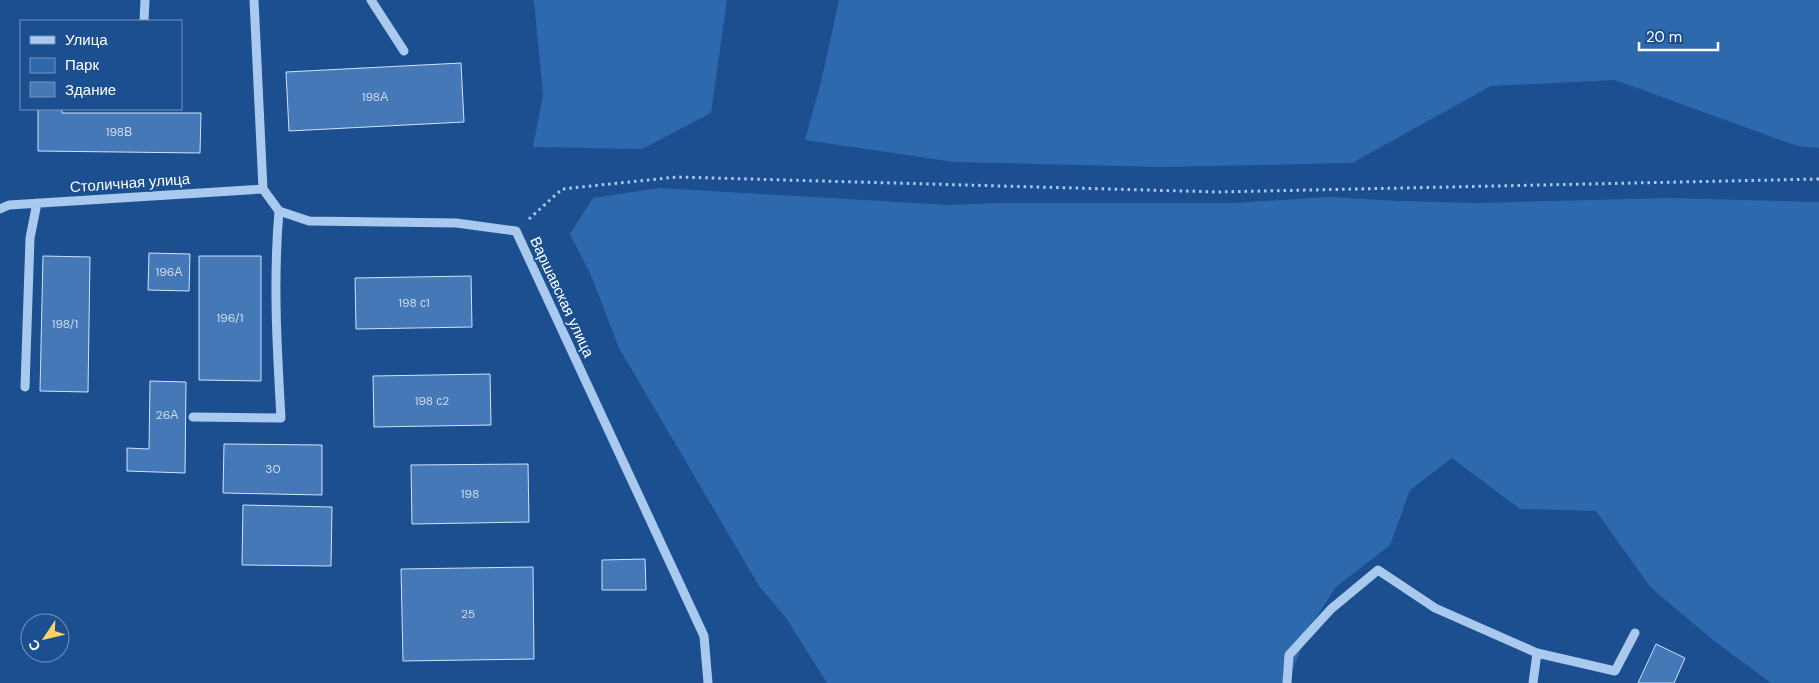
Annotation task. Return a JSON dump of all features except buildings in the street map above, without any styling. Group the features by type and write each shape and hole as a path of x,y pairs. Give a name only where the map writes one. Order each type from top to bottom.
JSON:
{"street":[{"path":"144,0 144,20"},
{"path":"193,417 280,418 276,322 276,248 279,211 263,188 254,0"},
{"path":"371,0 404,51"},
{"name":"Столичная улица","path":"0,209 10,205 263,188"},
{"path":"25,387 30,238 37,203"},
{"name":"Варшавская улица","path":"279,211 309,221 456,224 516,231 704,636 708,683"},
{"path":"1286,683 1289,655 1331,609 1378,570 1435,608 1537,653 1615,671 1635,633"},
{"path":"1533,683 1537,653"}],"path":[{"path":"516,231 562,189 677,177 1218,192 1819,179"}],"green space":[{"path":"534,0 727,0 711,113 642,149 533,147 543,95"},
{"path":"839,0 1819,0 1819,148 1797,146 1615,80 1491,86 1352,163 1163,167 954,162 805,140 822,78"},
{"path":"660,188 948,205 999,203 1234,203 1329,197 1478,203 1669,198 1819,202 1819,683 1771,683 1713,640 1651,588 1596,511 1520,509 1452,458 1410,490 1390,545 1336,587 1311,625 1287,683 827,683 786,618 759,586 619,348 590,273 570,234 593,198"}]}
